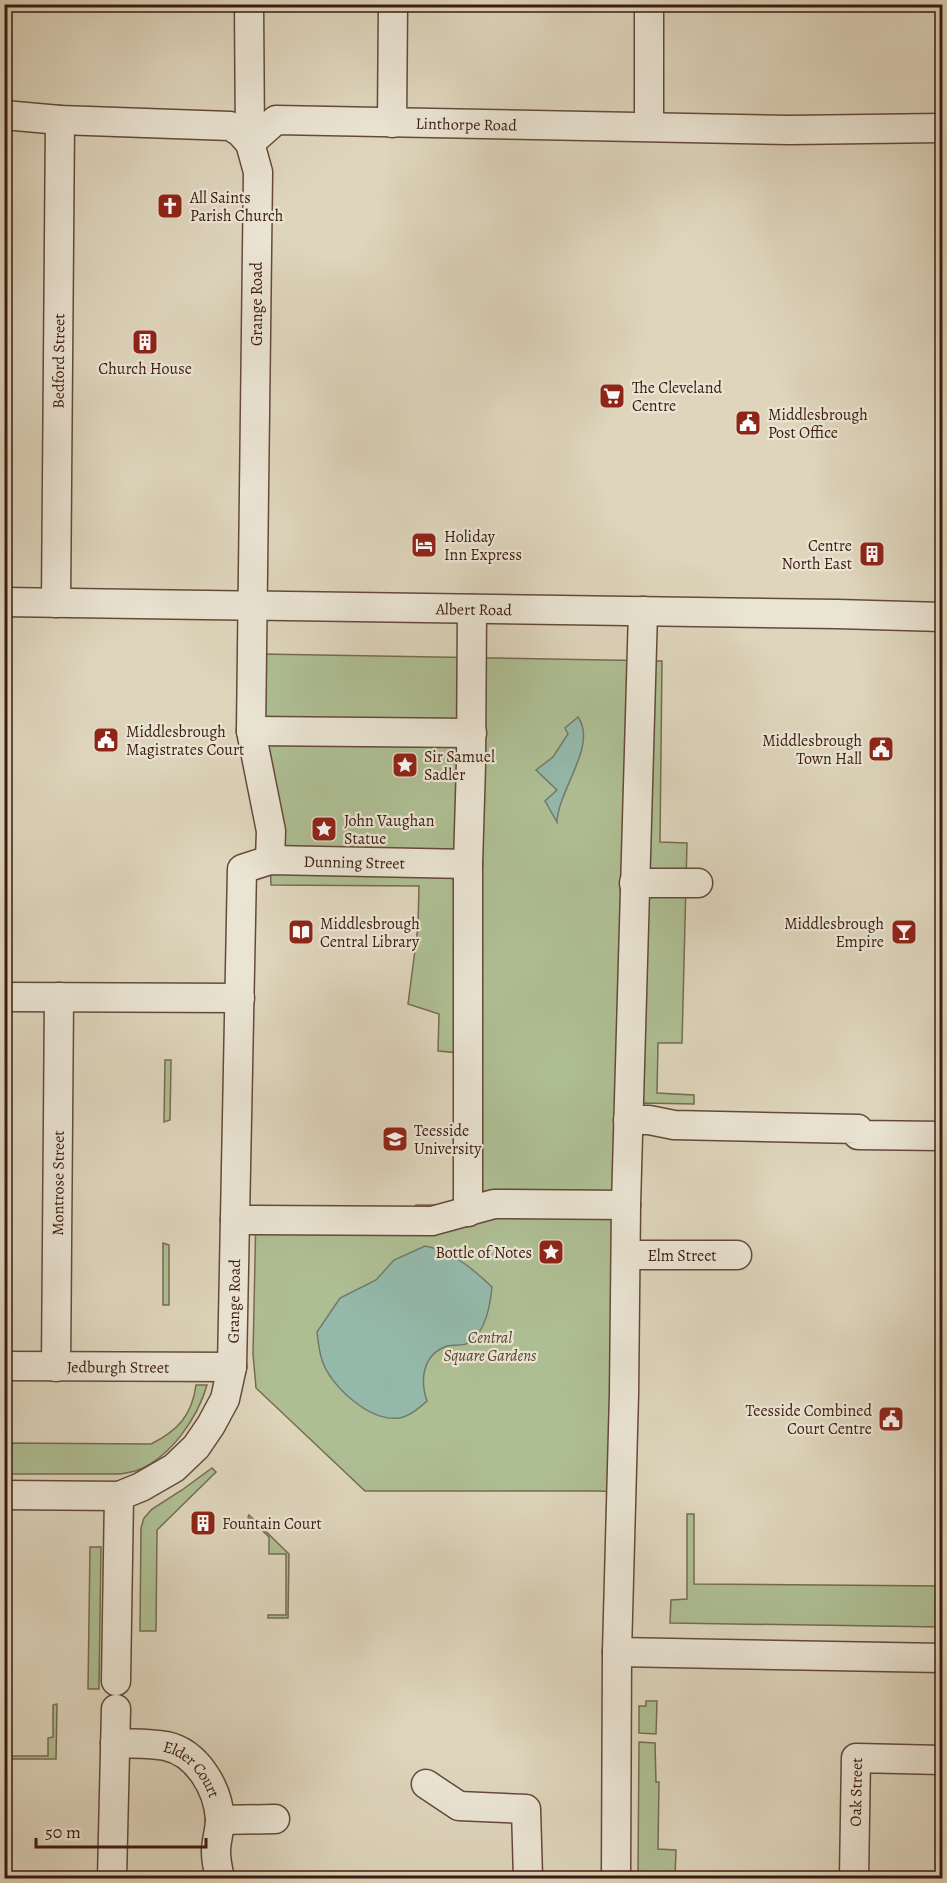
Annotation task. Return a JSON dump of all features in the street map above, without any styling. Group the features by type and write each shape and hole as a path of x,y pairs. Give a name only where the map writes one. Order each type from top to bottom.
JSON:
{"street":[{"name":"Grange Road","path":"249,4 250,142 258,172 251,731 271,831 270,860"},
{"path":"392,123 393,4"},
{"path":"649,4 650,126"},
{"path":"4,115 60,120 230,126 250,142"},
{"name":"Bedford Street","path":"56,603 60,120"},
{"name":"Linthorpe Road","path":"250,142 276,120 790,130 942,129 942,140"},
{"name":"Albert Road","path":"4,602 942,617"},
{"path":"468,1212 468,864 472,733 472,609"},
{"path":"616,1877 617,1652 626,1205 643,611"},
{"path":"251,731 472,733"},
{"name":"Dunning Street","path":"242,869 270,860 468,864"},
{"name":"Grange Road","path":"119,1496 141,1487 174,1468 196,1447 212,1425 225,1399 232,1367 242,869"},
{"path":"634,883 698,883"},
{"path":"4,997 240,998"},
{"name":"Montrose Street","path":"56,1367 59,997"},
{"path":"628,1120 649,1120 674,1125 858,1129 858,1135 942,1136"},
{"path":"235,1220 432,1221 494,1204 626,1205"},
{"name":"Elm Street","path":"626,1255 736,1255"},
{"name":"Jedburgh Street","path":"4,1366 232,1367"},
{"path":"4,1495 119,1496 116,1681"},
{"path":"617,1652 942,1658"},
{"path":"112,1878 116,1709"},
{"name":"Elder Court","path":"115,1743 168,1747 184,1754 198,1765 210,1782 218,1804 220,1820 216,1852 220,1878"},
{"name":"Oak Street","path":"854,1878 856,1758 942,1760"},
{"path":"426,1784 459,1806 526,1809 528,1878"},
{"path":"220,1820 274,1819"}],"green space":[{"name":"Central Square Gardens","path":"261,654 662,661 660,842 687,843 682,1043 658,1043 657,1093 694,1095 694,1104 642,1103 635,1493 365,1491 256,1388 253,1354 256,1212 415,1216 416,1205 460,1205 460,1053 438,1051 439,1014 408,1004 418,927 419,886 271,885"},
{"path":"165,1060 171,1060 170,1120 164,1122"},
{"path":"163,1243 169,1245 169,1305 163,1305"},
{"path":"196,1385 207,1385 197,1410 182,1435 161,1456 138,1470 120,1474 5,1474 5,1443 151,1444 168,1434 182,1421 191,1405"},
{"path":"212,1468 216,1472 157,1530 156,1631 140,1631 141,1528 144,1518 152,1509"},
{"path":"687,1514 694,1514 694,1584 942,1586 942,1627 670,1623 671,1600 687,1599"},
{"path":"249,1515 289,1554 288,1618 268,1618 268,1615 286,1615 286,1554 269,1554 269,1537 248,1517"},
{"path":"90,1547 101,1547 99,1689 88,1689"},
{"path":"646,1701 657,1701 656,1734 639,1733 639,1706 646,1706"},
{"path":"57,1704 56,1759 5,1759 5,1756 48,1756 48,1738 53,1737 53,1705"},
{"path":"639,1742 655,1743 656,1782 659,1782 658,1849 676,1850 675,1878 639,1878 638,1876"}],"shaded area":[{"path":"578,717 583,728 583,741 559,809 557,822 545,801 557,790 536,770 553,757 568,734 565,728"},
{"path":"425,1246 435,1248 461,1261 492,1287 488,1310 480,1331 470,1342 447,1346 432,1355 424,1377 427,1401 407,1415 388,1418 364,1408 333,1381 322,1360 317,1332 340,1298 376,1280 394,1260"}],"place":[{"name":"All Saints Parish Church","path":"170,206"},
{"name":"Church House","path":"145,342"},
{"name":"The Cleveland Centre","path":"612,396"},
{"name":"Middlesbrough Post Office","path":"748,423"},
{"name":"Holiday Inn Express","path":"424,545"},
{"name":"Centre North East","path":"872,554"},
{"name":"Middlesbrough Magistrates Court","path":"106,740"},
{"name":"Middlesbrough Town Hall","path":"881,749"},
{"name":"Sir Samuel Sadler","path":"405,765"},
{"name":"John Vaughan Statue","path":"324,829"},
{"name":"Middlesbrough Central Library","path":"301,932"},
{"name":"Middlesbrough Empire","path":"904,932"},
{"name":"Teesside University","path":"395,1139"},
{"name":"Bottle of Notes","path":"551,1252"},
{"name":"Teesside Combined Court Centre","path":"891,1419"},
{"name":"Fountain Court","path":"203,1523"}]}
